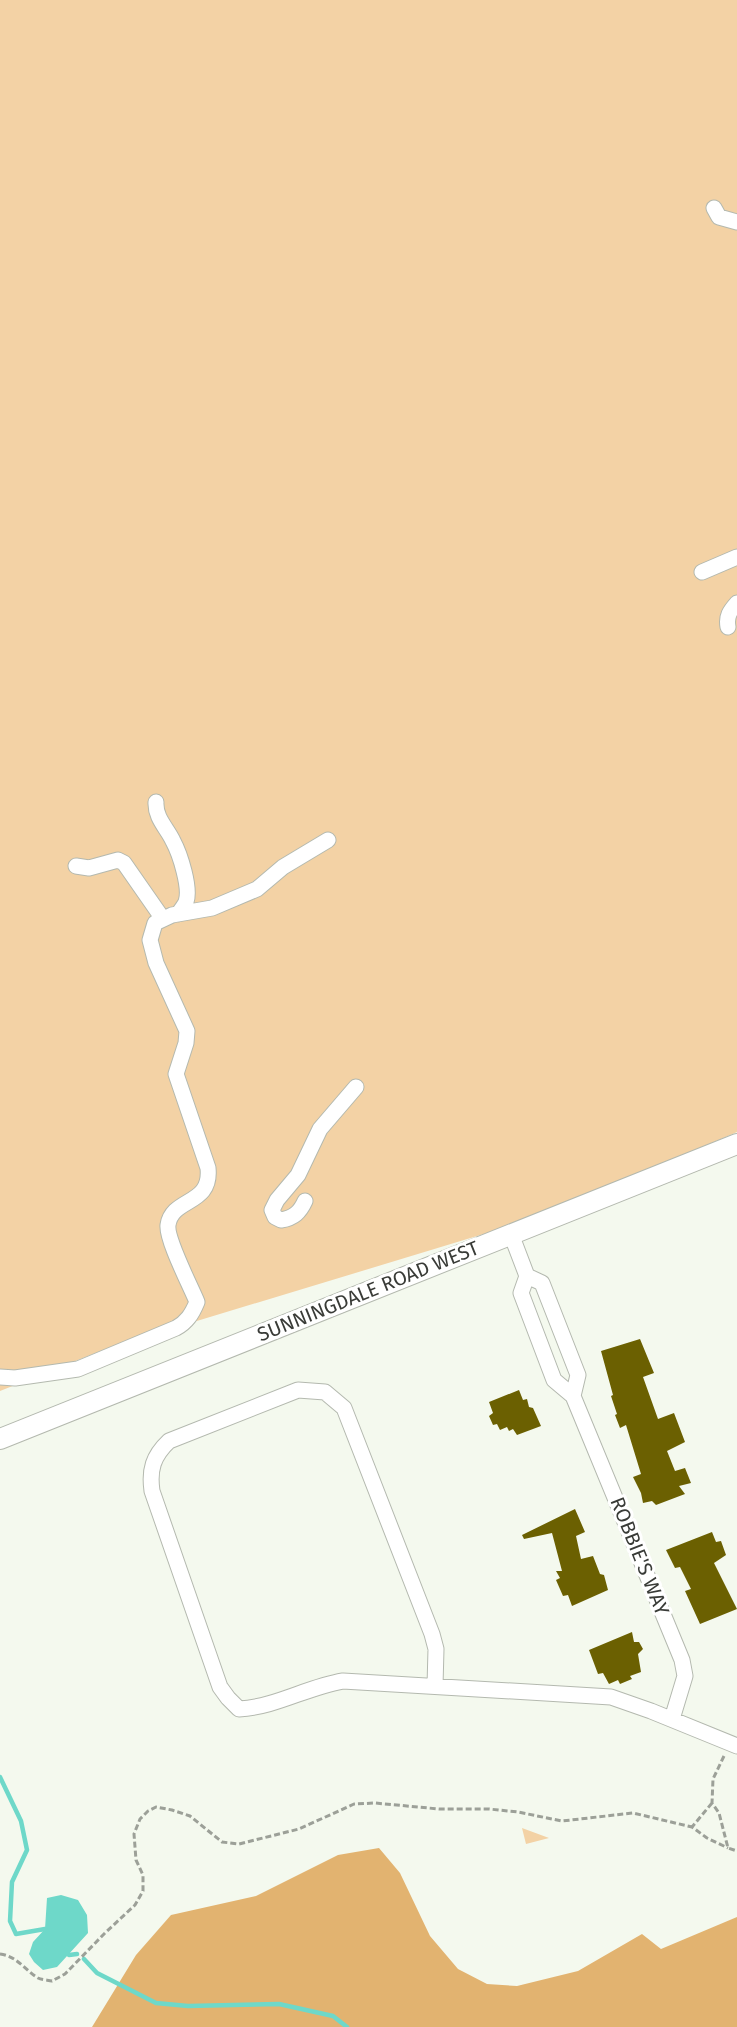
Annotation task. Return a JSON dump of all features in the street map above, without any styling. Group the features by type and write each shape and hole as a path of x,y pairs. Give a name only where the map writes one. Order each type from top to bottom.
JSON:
{"main road":[{"name":"SUNNINGDALE ROAD WEST","path":"0,1439 737,1144"}],"street":[{"path":"714,208 719,217 737,222"},
{"path":"702,572 737,557"},
{"path":"728,627 726,620 728,614 737,603"},
{"path":"156,802 158,816 174,842 187,884 186,902 178,914"},
{"path":"0,1377 15,1378 78,1369 183,1324 192,1313 197,1302 168,1235 168,1223 173,1212 204,1191 209,1176 176,1074 186,1043 187,1031 156,963 150,940 155,923 178,914 212,908 256,889 283,867 328,840"},
{"path":"76,866 89,868 117,860 124,863 163,919"},
{"path":"306,1200 296,1215 281,1220 275,1217 272,1210 277,1200 298,1175 320,1129 356,1087"},
{"name":"ROBBIE'S WAY","path":"511,1234 527,1276 521,1293 554,1380 573,1396 682,1660 685,1676 672,1719"},
{"name":"ROBBIE'S WAY","path":"527,1276 542,1283 578,1375 573,1396"},
{"path":"435,1686 436,1649 432,1634 344,1408 334,1398 325,1392 298,1390 169,1441 159,1450 152,1464 150,1477 152,1491 220,1687 239,1708 268,1705 319,1686 343,1681 611,1697 733,1744"}],"path":[{"path":"728,1848 719,1813 712,1803 713,1779 733,1744"},
{"path":"0,1954 25,1966 44,1980 52,1981 65,1974 135,1905 143,1891 143,1875 136,1860 134,1834 140,1819 148,1810 156,1807 190,1816 222,1842 239,1844 299,1829 354,1804 375,1803 439,1809 489,1809 562,1821 633,1813 692,1827 707,1838 737,1851"},
{"path":"692,1827 712,1803"}],"shaded area":[{"path":"0,0 737,0 737,1132 540,1217 108,1348 0,1391"},
{"path":"522,1828 549,1838 526,1844"},
{"path":"379,1848 400,1873 430,1936 458,1969 487,1984 517,1986 578,1971 642,1934 661,1949 737,1917 737,2027 92,2027 136,1955 171,1915 256,1896 338,1855"}],"water":[{"path":"61,1895 78,1900 87,1915 88,1933 57,1967 43,1970 29,1954 33,1942 45,1929 47,1898"}],"building":[{"path":"640,1339 654,1373 643,1377 658,1419 674,1413 685,1442 667,1451 675,1471 685,1468 691,1483 679,1486 685,1494 656,1505 652,1501 643,1503 633,1477 641,1474 626,1425 620,1428 615,1415 617,1414 611,1396 613,1395 601,1351"},
{"path":"519,1390 523,1400 527,1399 529,1407 533,1408 541,1426 517,1435 513,1429 509,1431 507,1427 500,1430 497,1424 493,1425 489,1416 493,1413 489,1402"},
{"path":"575,1509 585,1532 576,1536 581,1559 593,1556 600,1574 604,1575 608,1590 572,1606 568,1595 563,1596 556,1580 560,1578 556,1571 562,1571 552,1533 524,1539 522,1535"},
{"path":"712,1532 716,1542 721,1541 726,1555 714,1563 737,1609 700,1624 685,1591 691,1589 680,1567 675,1568 666,1550"},
{"path":"632,1632 634,1642 639,1642 643,1649 638,1654 641,1672 630,1676 632,1679 620,1684 618,1680 609,1684 603,1673 598,1674 589,1650"}],"waterway":[{"path":"0,1777 21,1821 27,1850 12,1882 10,1921 16,1934 45,1929"},
{"path":"69,1955 77,1954"},
{"path":"84,1959 97,1973 156,2003 188,2006 279,2004 333,2016 347,2027"}]}
